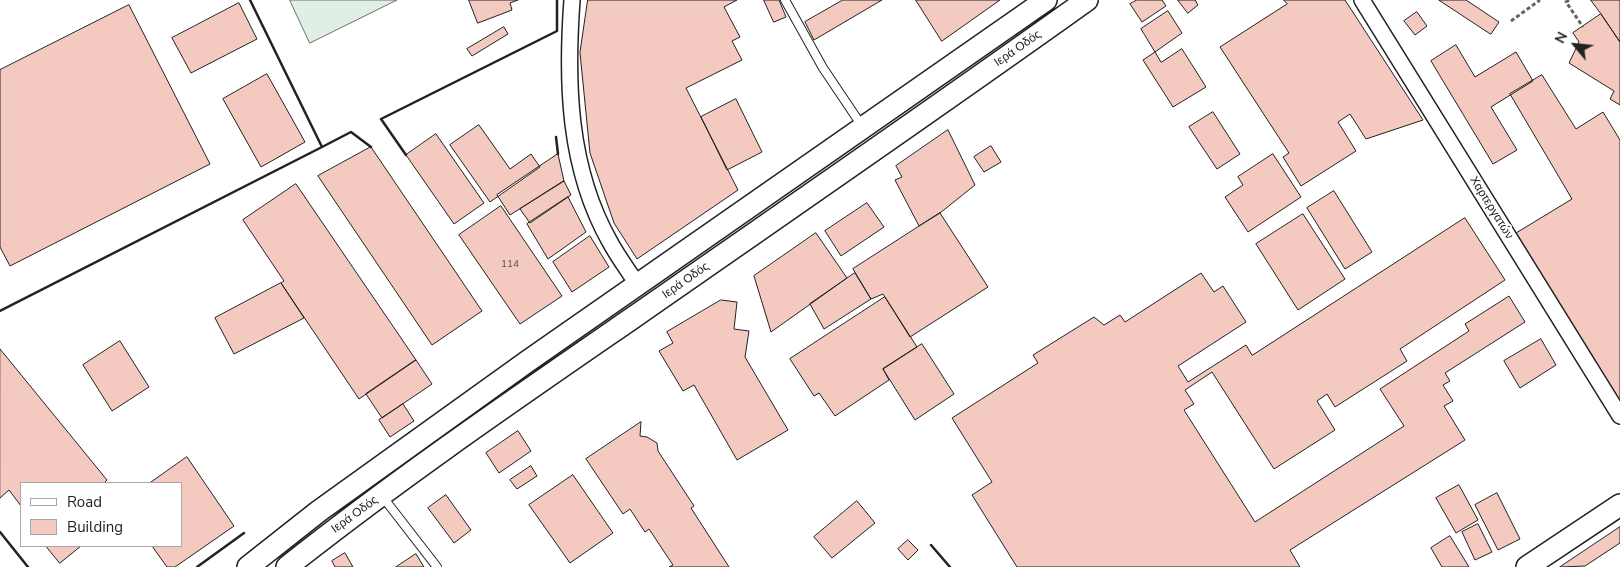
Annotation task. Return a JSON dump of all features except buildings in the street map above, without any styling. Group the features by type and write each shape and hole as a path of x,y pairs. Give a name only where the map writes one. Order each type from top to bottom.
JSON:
{"main road":[{"name":"Ιερά Οδός","path":"248,567 368,475 637,284 1046,0"},
{"name":"Ιερά Οδός","path":"287,567 542,381 906,129 1087,0"},
{"path":"1538,564 1620,505"}],"street":[{"path":"572,0 568,49 570,106 578,154 598,219 610,242 637,284"},
{"name":"Χαρτεργατών","path":"1362,0 1620,416"}],"lane":[{"path":"785,0 823,68 863,128"},
{"path":"382,496 437,567"}],"path":[{"path":"1511,21 1540,0"},
{"path":"1568,0 1566,2 1583,27"}],"green space":[{"path":"290,0 397,0 310,43"}],"wall":[{"path":"0,311 322,147 250,0"},
{"path":"406,155 381,119 557,31 557,0"},
{"path":"322,147 351,132 371,147"},
{"path":"556,137 558,154"},
{"path":"0,532 28,567"},
{"path":"197,567 244,533"},
{"path":"931,545 950,567"}]}
